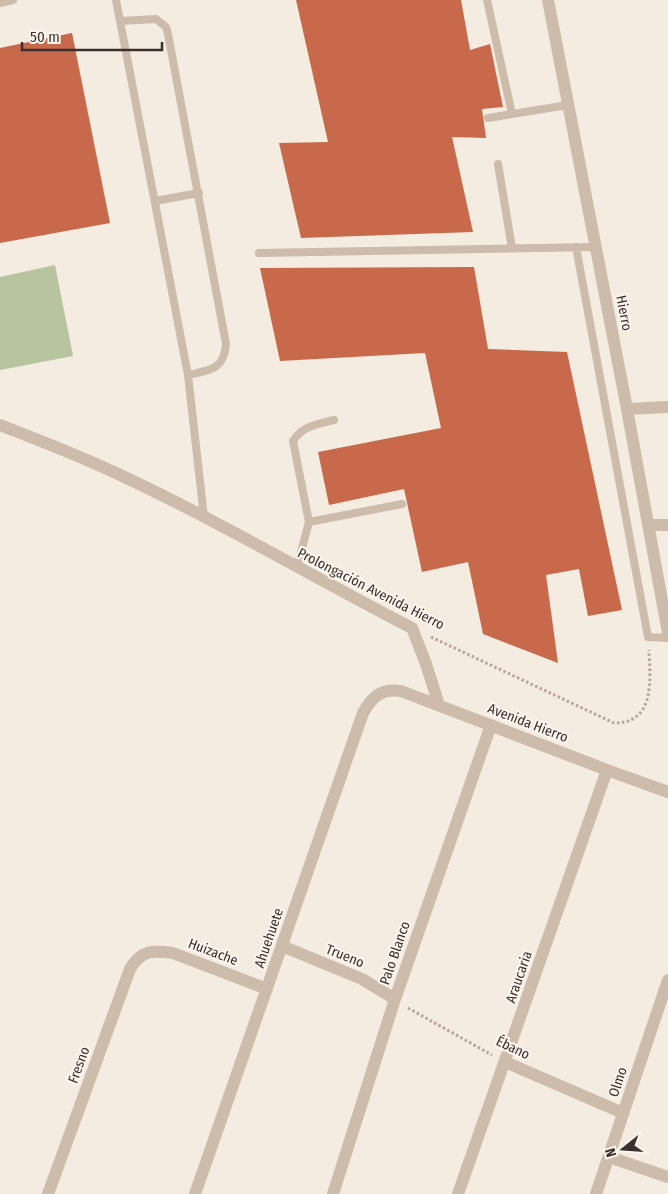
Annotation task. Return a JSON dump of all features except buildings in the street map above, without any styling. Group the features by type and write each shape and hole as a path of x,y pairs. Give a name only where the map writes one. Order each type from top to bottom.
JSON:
{"street":[{"name":"Hierro","path":"548,0 668,633"},
{"path":"627,409 668,407"},
{"name":"Prolongación Avenida Hierro","path":"0,425 116,473 204,517 412,628"},
{"path":"648,525 668,525"},
{"path":"412,628 439,705"},
{"name":"Avenida Hierro","path":"377,694 392,690 401,691 668,792"},
{"name":"Ahuehuete","path":"195,1194 363,713 369,702 377,694"},
{"name":"Palo Blanco","path":"333,1194 395,999 491,725"},
{"name":"Araucaria","path":"458,1194 608,770"},
{"name":"Trueno","path":"282,946 362,979 395,999"},
{"name":"Huizache","path":"146,953 159,951 173,953 267,989"},
{"name":"Fresno","path":"48,1194 130,969 135,961 146,953"},
{"name":"Olmo","path":"596,1194 668,980"},
{"name":"Ébano","path":"505,1062 624,1113"},
{"path":"609,1157 668,1177"}],"lane":[{"path":"0,2 13,0"},
{"path":"116,0 188,375 204,517"},
{"path":"487,0 512,114"},
{"path":"121,21 156,19 166,27 199,192 226,344 222,363 214,368 188,375"},
{"path":"488,118 568,105"},
{"path":"498,164 512,248"},
{"path":"155,201 199,192"},
{"path":"576,247 648,637 668,638"},
{"path":"259,252 596,247"},
{"path":"297,567 309,522 293,441 298,432 308,427 334,420"},
{"path":"309,522 402,504"}],"path":[{"name":"Prolongación Avenida Hierro","path":"412,628 614,723 622,723 638,715 644,709 650,684 648,637"},
{"name":"Ébano","path":"395,999 417,1014 505,1062"}],"green space":[{"path":"55,265 73,356 0,370 0,277"}]}
